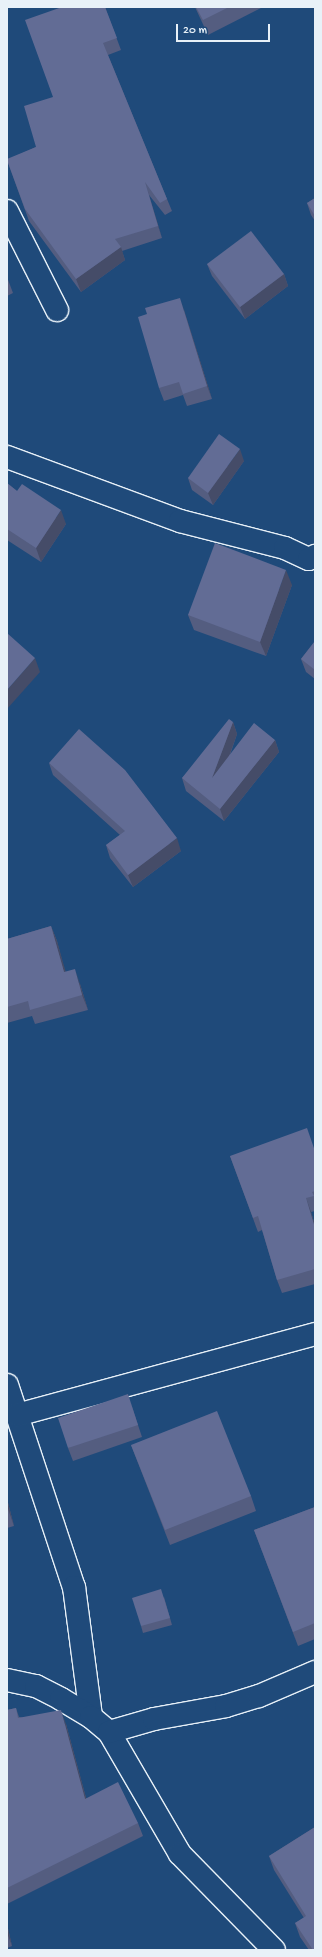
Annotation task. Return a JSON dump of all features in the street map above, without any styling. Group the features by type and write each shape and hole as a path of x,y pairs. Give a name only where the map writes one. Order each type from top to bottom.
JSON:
{"street":[{"path":"7,210 57,310"},
{"path":"7,457 180,521 285,548 309,559 315,556"},
{"path":"17,1415 315,1334"},
{"path":"7,1384 74,1586 92,1717"},
{"path":"109,1732 154,1719 226,1706 259,1696 315,1672"},
{"path":"7,1680 36,1686 92,1717 109,1732 180,1854 274,1950"}],"building":[{"path":"62,7 105,7 117,38 103,43 167,199 160,203 145,182 158,226 115,239 121,247 76,279 25,209 7,160 36,147 24,106 53,97 25,20"},
{"path":"196,7 229,7 203,20"},
{"path":"315,198 315,216 307,203"},
{"path":"251,231 284,274 240,307 207,264"},
{"path":"180,298 207,386 183,394 179,382 159,388 138,317 147,314 145,308"},
{"path":"219,434 240,449 208,493 188,478"},
{"path":"7,483 17,491 22,484 61,510 36,548 7,529"},
{"path":"215,543 286,570 260,642 188,615"},
{"path":"7,633 35,658 7,690"},
{"path":"315,641 315,670 301,659"},
{"path":"229,719 233,722 212,778 254,723 275,740 220,809 182,778"},
{"path":"79,729 125,770 177,838 128,875 106,845 125,831 49,763"},
{"path":"51,926 64,972 75,969 82,995 30,1010 28,1001 7,1007 7,939"},
{"path":"307,1128 315,1151 315,1191 312,1192 314,1196 306,1198 315,1228 315,1269 277,1280 258,1216 253,1218 230,1156"},
{"path":"128,1394 138,1425 68,1448 58,1418"},
{"path":"217,1411 251,1496 165,1530 131,1445"},
{"path":"315,1507 315,1623 293,1632 254,1530"},
{"path":"161,1589 170,1618 141,1626 132,1598"},
{"path":"16,1708 18,1718 61,1710 85,1799 118,1782 138,1823 7,1888 7,1710"},
{"path":"315,1827 315,1950 313,1950 295,1923 306,1916 269,1856"}]}
